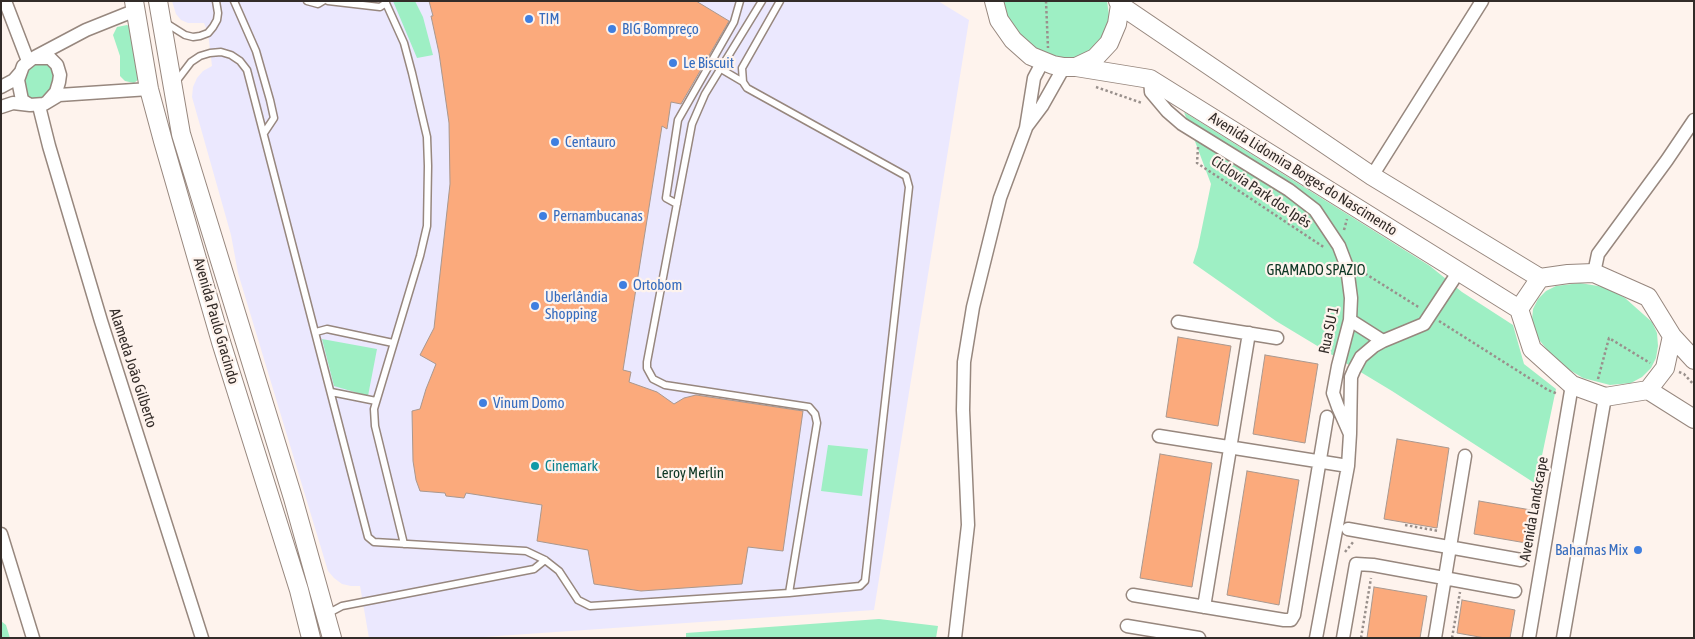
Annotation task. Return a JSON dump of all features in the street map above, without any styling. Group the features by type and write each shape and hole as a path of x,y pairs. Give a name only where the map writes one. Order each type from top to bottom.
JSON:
{"street":[{"path":"5,1 30,60"},
{"name":"Avenida Paulo Gracindo","path":"158,1 182,134 244,337 332,638"},
{"name":"Avenida Lidomira Borges do Nascimento","path":"994,1 999,20 1012,40 1031,56 1045,62 1070,67 1150,79 1519,309"},
{"path":"1372,176 1482,1"},
{"path":"1026,128 1070,67 1096,58 1109,43 1117,24 1119,3 1372,176 1540,278 1594,273 1648,297 1672,336 1694,360"},
{"path":"1,87 14,80 30,60 135,6"},
{"name":"Avenida Paulo Gracindo","path":"135,6 149,89 221,342 258,456 311,638"},
{"path":"20,72 18,80 22,100 39,104 56,92 60,75 57,65 50,58 30,60"},
{"path":"956,638 968,525 963,410 964,362 973,307 1000,198 1026,128 1034,78 1045,62"},
{"name":"Rua SU 1","path":"1150,79 1151,92 1167,111 1182,124 1289,190 1315,210 1339,246 1345,262 1351,298 1350,320 1338,366 1334,393 1350,434"},
{"path":"1,107 13,103 39,104 59,95 149,89"},
{"name":"Alameda João Gilberto","path":"39,104 48,146 98,312 202,638"},
{"path":"1594,273 1598,254 1694,120"},
{"path":"188,224 200,228 205,224 207,217"},
{"path":"1316,638 1348,466 1351,377 1362,357 1374,346 1424,324 1459,271"},
{"path":"1540,278 1519,309 1532,349 1567,390 1600,395 1648,390 1694,419"},
{"path":"1350,320 1383,341"},
{"path":"1178,322 1277,338"},
{"path":"221,342 225,335 231,331 239,332 244,337"},
{"path":"1204,607 1249,334"},
{"path":"1648,390 1665,368 1672,336"},
{"name":"Avenida Landscape","path":"1528,638 1567,390"},
{"path":"1563,638 1600,395"},
{"path":"1133,594 1291,620 1294,615 1327,417"},
{"path":"1159,436 1348,466"},
{"path":"1435,638 1465,456"},
{"path":"1348,530 1520,560"},
{"path":"1,534 33,638"},
{"path":"1343,638 1356,564 1360,563 1516,591"},
{"path":"1127,626 1198,638"}],"lane":[{"path":"234,1 256,52 270,100 274,118 264,133"},
{"path":"307,1 318,4 323,1"},
{"path":"328,1 380,7 386,2 404,43 427,138 429,197 427,226 420,256 374,409 375,426 404,544"},
{"path":"677,204 666,198 678,120 734,22 740,1"},
{"path":"762,1 705,94 692,124 647,362 650,374 659,383 665,385 809,407 813,410 817,418 789,593"},
{"path":"743,82 742,68 780,1"},
{"path":"161,19 185,35 200,36 208,33 213,28 218,13 217,2"},
{"path":"173,86 191,62 210,52 221,52 231,55 240,61 247,70 368,537 374,542 526,551 545,560 560,572 578,600 590,606 789,593 860,586 865,581 909,187 906,176 747,88 743,82 721,69"},
{"path":"316,332 327,329 393,343"},
{"path":"331,392 376,401"},
{"path":"326,615 342,606 534,569 545,560"}],"path":[{"path":"1045,62 1048,47 1046,1"},
{"path":"1091,85 1140,101 1147,107"},
{"name":"Ciclovia Park dos Ipês","path":"1198,147 1197,163 1325,248"},
{"path":"1345,262 1548,390 1567,390"},
{"path":"1600,395 1610,338 1646,362 1684,374 1694,385"}],"shaded area":[{"name":"Uberlândia Shopping","path":"172,1 938,1 969,20 874,610 469,638 369,638 360,586 342,584 328,571 238,273 231,235 192,97 193,87 197,78 203,71 212,66 208,33 204,23 188,23 181,20 176,14"}],"green space":[{"path":"393,1 415,1 423,17 433,55 417,58"},
{"path":"1002,1 1107,1 1110,22 1103,39 1091,52 1075,59 1055,57 1035,49 1018,35 1006,16"},
{"path":"127,25 131,27 139,79 134,83 125,81 120,76 120,56 113,35 117,27"},
{"path":"40,63 49,64 55,76 49,92 38,100 27,98 23,85 28,71"},
{"name":"GRAMADO SPAZIO","path":"1184,112 1430,266 1462,292 1513,325 1524,364 1556,389 1536,484 1392,391 1276,321 1193,263 1211,184"},
{"path":"1580,283 1604,287 1625,298 1652,322 1657,333 1658,346 1656,358 1651,368 1642,377 1631,383 1610,385 1583,378 1558,363 1534,332 1533,309 1538,299 1546,291 1556,286"},
{"path":"322,339 377,349 368,396 334,386"},
{"path":"828,445 868,449 862,496 821,491"},
{"path":"879,619 938,626 936,638 686,638 686,633"},
{"path":"1,621 6,625 10,638 1,638"}],"building":[{"name":"Uberlândia Shopping","path":"429,1 696,1 729,21 681,104 671,102 667,129 662,126 623,370 631,372 629,382 657,392 674,404 684,398 696,395 803,411 783,551 748,547 742,584 641,591 594,584 588,550 537,541 542,505 466,493 464,498 446,496 445,493 420,491 413,461 412,411 420,409 436,364 420,355 434,328 450,184 449,123 439,53 431,16 433,16"},
{"path":"1178,337 1231,346 1218,426 1166,417"},
{"path":"1265,355 1318,364 1305,443 1253,434"},
{"path":"1397,439 1449,448 1437,528 1384,519"},
{"path":"1160,454 1212,463 1192,587 1140,578"},
{"path":"1247,471 1299,480 1279,605 1227,595"},
{"path":"1479,501 1531,510 1526,543 1474,534"},
{"path":"1374,587 1427,596 1420,638 1367,638"},
{"path":"1462,600 1515,610 1510,638 1485,638 1457,633"}],"place":[{"name":"TIM","path":"529,19"},
{"name":"BIG Bompreço","path":"612,29"},
{"name":"Le Biscuit","path":"673,63"},
{"name":"Centauro","path":"555,142"},
{"name":"Pernambucanas","path":"543,216"},
{"name":"Ortobom","path":"623,285"},
{"name":"Uberlândia Shopping","path":"535,306"},
{"name":"Vinum Domo","path":"483,403"},
{"name":"Cinemark","path":"535,466"},
{"name":"Bahamas Mix","path":"1638,550"}],"park label":[{"name":"Leroy Merlin","path":"690,473"}]}
